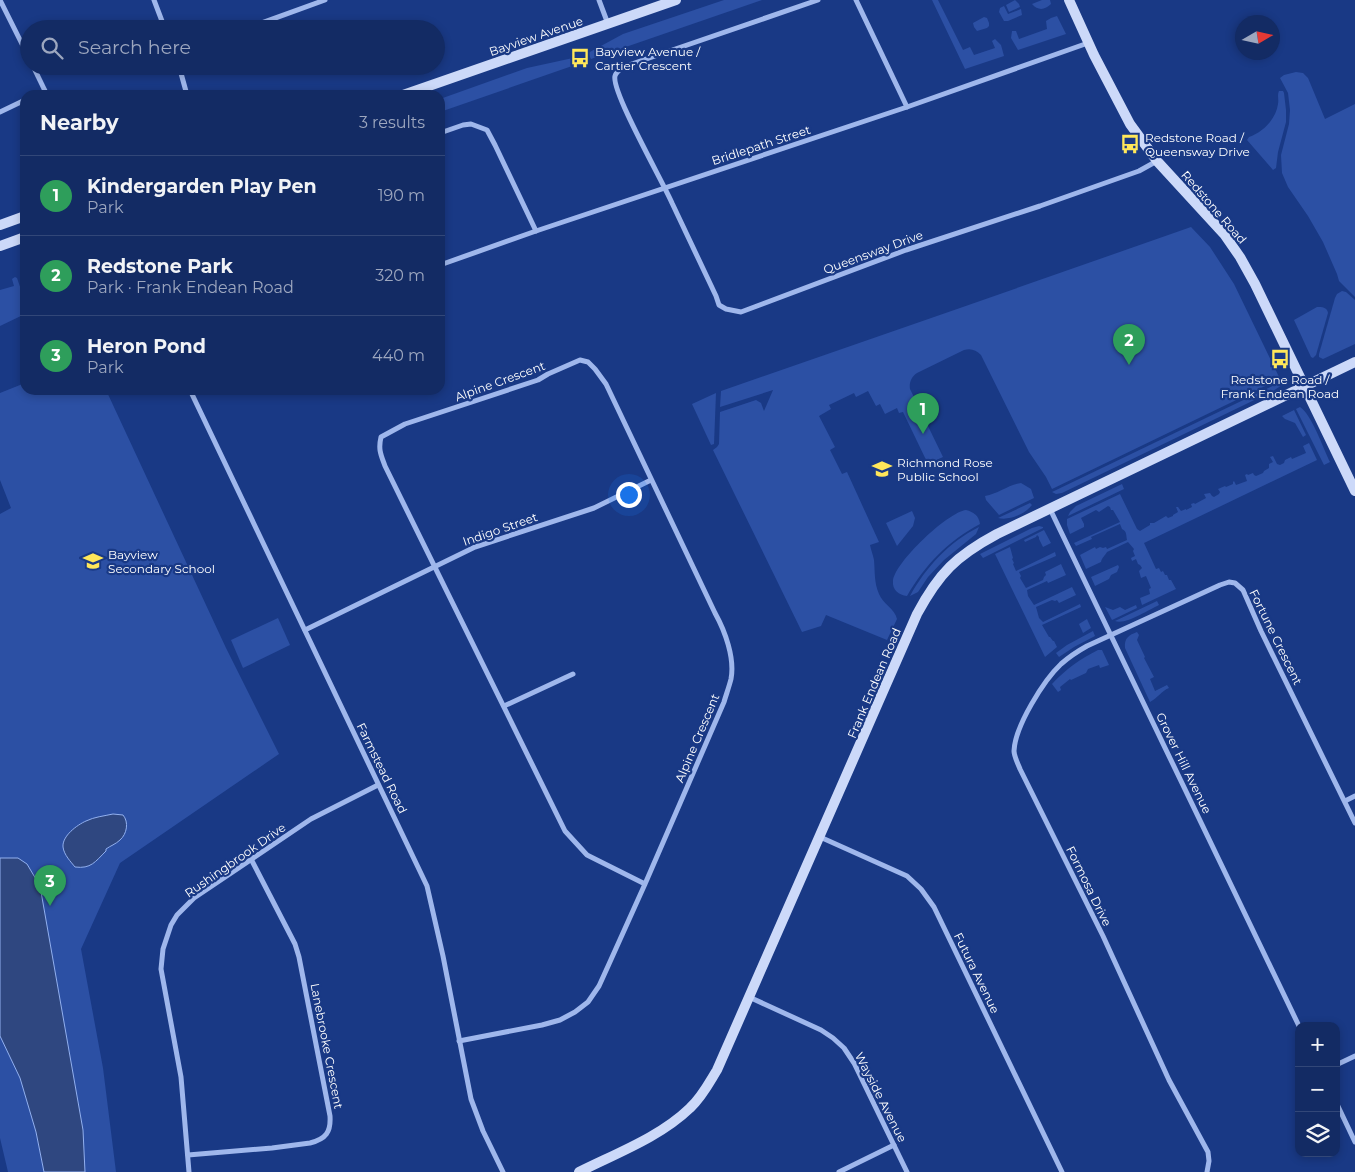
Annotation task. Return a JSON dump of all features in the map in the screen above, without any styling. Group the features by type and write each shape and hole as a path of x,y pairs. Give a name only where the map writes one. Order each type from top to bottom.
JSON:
{"street":[{"path":"0,0 20,40"},
{"path":"154,0 162,20"},
{"path":"305,0 307,7"},
{"path":"270,20 325,0"},
{"path":"599,0 608,24"},
{"name":"Bayview Avenue","path":"417,90 676,0"},
{"name":"Queensway Drive","path":"818,0 623,67 615,77 615,86 623,104 665,188 719,305 726,309 740,312 906,250 1139,171 1157,161"},
{"path":"856,0 907,107"},
{"name":"Redstone Road","path":"1068,0 1130,124 1157,161 1224,234 1240,258 1255,284 1355,491"},
{"name":"Bridlepath Street","path":"445,264 536,231 907,107 1088,43"},
{"path":"37,75 45,90"},
{"path":"181,75 186,90"},
{"path":"0,112 20,102"},
{"path":"445,131 471,124 487,130 536,231"},
{"path":"0,225 20,218"},
{"path":"0,246 20,239"},
{"name":"Alpine Crescent","path":"459,1041 560,1020 588,1002 599,986 645,884 724,702 732,677 729,647 723,628 606,384 596,369 588,362 580,360 538,380 405,424 381,437 379,446 380,454 434,566 565,831 587,855 645,884"},
{"name":"Frank Endean Road","path":"579,1172 659,1132 690,1108 702,1094 717,1070 917,614 937,581 950,566 980,543 1355,362"},
{"name":"Farmstead Road","path":"192,395 427,886 470,1099 503,1172"},
{"name":"Indigo Street","path":"305,630 475,547 594,508 651,480"},
{"name":"Grover Hill Avenue","path":"1050,509 1297,1022"},
{"name":"Fortune Crescent","path":"1112,636 1220,585 1229,582 1236,583 1243,590 1261,631 1355,823"},
{"name":"Formosa Drive","path":"1112,636 1087,646 1061,664 1036,698 1024,720 1017,737 1014,752 1020,769 1102,936 1169,1080 1208,1152 1207,1172"},
{"path":"504,706 573,674"},
{"name":"Rushingbrook Drive","path":"189,1172 181,1077 161,969 163,949 172,925 177,915 194,898 311,819 378,784"},
{"path":"1345,801 1355,796"},
{"name":"Futura Avenue","path":"820,836 907,876 934,906 1062,1172"},
{"name":"Lanebrooke Crescent","path":"188,1155 272,1148 316,1142 325,1136 331,1128 299,957 252,860"},
{"name":"Wayside Avenue","path":"749,997 821,1030 844,1048 854,1062 907,1172"},
{"path":"1340,1064 1355,1056"},
{"path":"1340,1110 1355,1142"},
{"path":"840,1172 894,1145"}],"shaded area":[{"path":"724,0 762,0 591,59 588,53 623,34"},
{"path":"932,0 938,0 963,50 970,47 974,55 995,48 992,41 995,39 1001,45 1004,56 965,69"},
{"path":"1015,0 1020,7 1009,12 1006,5"},
{"path":"1042,0 1050,0 1051,4 1042,9 1032,4"},
{"path":"1004,6 1008,14 1021,9 1022,15 1004,21 999,12 1000,8"},
{"path":"1057,16 1066,34 1018,50 1011,38 1012,31 1016,31 1019,39 1047,29 1046,21"},
{"path":"984,17 987,18 989,26 977,31 973,23"},
{"path":"573,58 575,65 445,110 445,97 527,68"},
{"path":"1296,72 1303,73 1308,78 1325,119 1355,104 1355,297 1339,281 1323,242 1288,187 1282,173 1281,155 1289,124 1290,110 1288,93 1280,78"},
{"path":"1279,91 1284,93 1286,122 1276,168 1273,170 1247,140 1272,120 1277,110"},
{"path":"1191,227 1210,247 1234,284 1280,379 1052,489 1029,452 981,355 973,350 964,350 917,373 911,380 910,389 943,457 928,464 903,412 899,413 897,408 885,414 880,404 876,406 868,391 856,397 854,393 829,405 831,409 819,416 835,447 830,450 842,474 847,472 879,542 870,545 874,560 876,586 881,598 894,612 897,619 887,640 826,615 821,626 802,632 713,450 719,444 720,412 756,400 761,403 764,411 773,390 720,407 721,391"},
{"path":"17,278 20,287 20,316 0,326 0,290 14,286 12,279"},
{"path":"1342,291 1355,300 1355,344 1323,359 1319,357 1319,354 1335,298"},
{"path":"1317,307 1325,308 1328,313 1316,355 1313,358 1294,320"},
{"path":"1281,382 1282,385 1273,391 1062,493 1056,494 1052,492"},
{"path":"20,385 20,395 108,395 226,648 279,754 120,863 81,949 103,1068 116,1172 8,1172 0,1138 0,514 11,508 0,480 0,393"},
{"path":"716,393 714,444 711,445 692,404"},
{"path":"1300,407 1313,424 1330,462 1324,465 1296,409"},
{"path":"1294,410 1306,435 1303,437 1295,423 1282,416"},
{"path":"1309,443 1317,460 1144,543 1156,569 1159,568 1161,572 1163,571 1167,575 1176,589 1142,605 1140,598 1150,594 1149,589 1151,588 1146,576 1141,578 1139,571 1142,568 1136,559 1132,561 1131,558 1135,556 1134,549 1128,542 1107,552 1101,562 1086,569 1080,555 1095,547 1096,549 1106,547 1107,549 1127,540 1126,532 1120,524 1076,546 1074,543 1120,522 1113,510 1108,506 1099,512 1096,510 1081,518 1084,527 1070,534 1067,519 1120,494 1137,529 1140,531 1150,525 1150,523 1154,523 1166,516 1168,518 1173,516 1178,512 1176,507 1181,511 1186,510 1192,507 1191,504 1206,498 1204,494 1210,493 1214,497 1220,492 1218,489 1233,484 1234,481 1236,485 1247,481 1245,475 1247,474 1253,473 1256,476 1263,473 1269,468 1269,464 1273,462 1270,457 1273,456 1277,464 1280,465 1291,457 1292,459 1306,453 1303,446"},
{"path":"1021,483 1031,489 1034,498 999,515 986,500 985,496"},
{"path":"1122,484 1124,489 1068,516 1076,506"},
{"path":"1030,503 1032,505 1029,508 1016,516 998,518"},
{"path":"966,510 976,515 980,524 958,538 938,555 907,596 897,592 893,581 896,573 912,551 947,519"},
{"path":"912,511 915,518 913,526 897,546 886,523"},
{"path":"1039,526 1043,528 983,558 980,554 1032,528"},
{"path":"979,527 976,534 944,560 928,577 918,592 910,596 923,575 939,556 958,540"},
{"path":"1044,530 1051,543 1043,547 1037,535 1025,542 1024,540"},
{"path":"1010,547 1016,571 1055,552 1056,556 1019,572 1026,588 1043,580 1046,575 1045,572 1061,564 1066,575 1027,590 1028,596 1034,605 1072,587 1076,595 1059,603 1057,600 1052,600 1036,607 1039,618 1043,622 1080,604 1081,607 1042,625 1057,647 1045,657 995,554"},
{"path":"1118,565 1117,572 1111,575 1109,579 1095,586 1091,577"},
{"path":"1157,601 1159,605 1137,616 1125,621 1115,621"},
{"path":"1136,605 1137,608 1112,620 1105,607 1113,610 1120,607 1125,610"},
{"path":"278,618 290,645 243,668 231,640"},
{"path":"1087,619 1091,628 1083,633 1079,624"},
{"path":"1093,631 1095,636 1059,657 1056,653 1067,645"},
{"path":"1137,632 1139,635 1137,640 1154,677 1150,679 1155,691 1167,685 1169,688 1150,702 1125,648 1125,642 1128,637"},
{"path":"1098,650 1102,650 1109,665 1100,668 1099,665 1088,669 1086,673 1070,679 1060,687 1061,690 1058,692 1052,684 1074,665"},
{"path":"113,814 123,815 125,818 126,828 124,835 89,866 75,867 63,847 67,835 86,821"},
{"path":"0,858 18,858 27,864 40,886 83,1130 85,1172 44,1172 36,1132 20,1078 0,1036"}],"place":[{"name":"Bayview Avenue / Cartier Crescent","path":"580,58"},
{"name":"Redstone Road / Queensway Drive","path":"1130,144"},
{"name":"Redstone Road / Frank Endean Road","path":"1280,359"},
{"name":"Redstone Park","path":"1129,365"},
{"name":"Kindergarden Play Pen","path":"923,434"},
{"name":"Richmond Rose Public School","path":"882,469"},
{"name":"Bayview Secondary School","path":"93,561"},
{"name":"Heron Pond","path":"50,906"}]}
